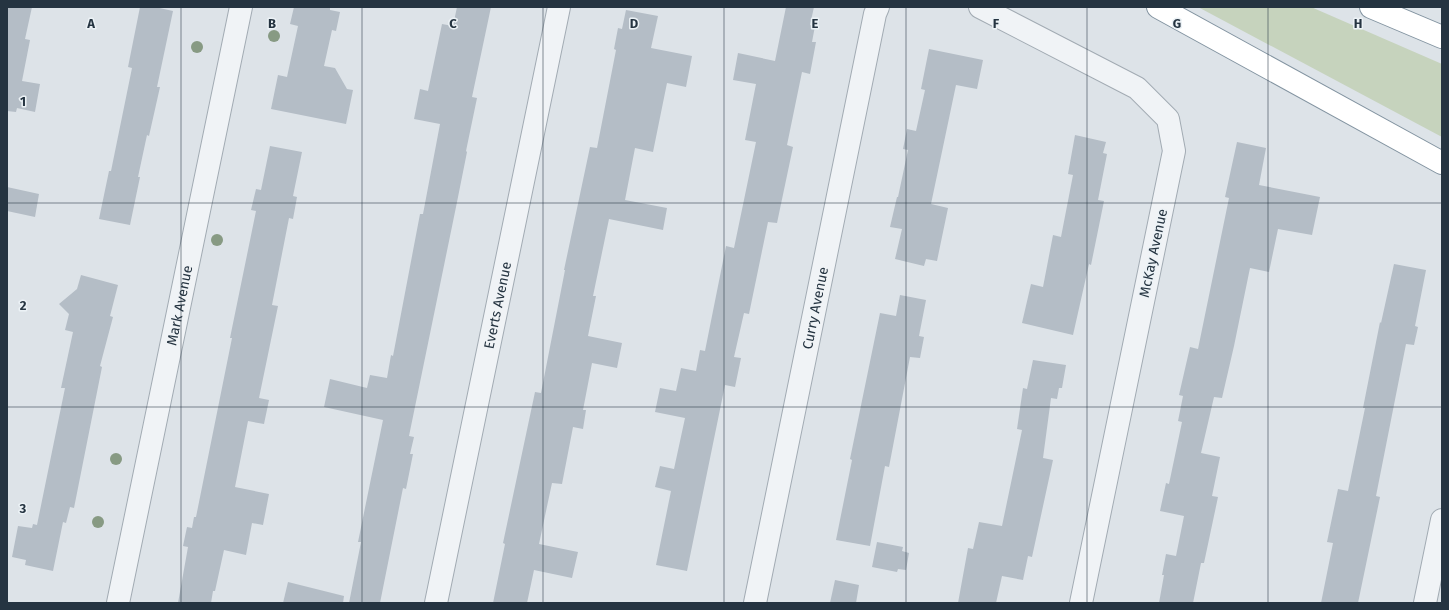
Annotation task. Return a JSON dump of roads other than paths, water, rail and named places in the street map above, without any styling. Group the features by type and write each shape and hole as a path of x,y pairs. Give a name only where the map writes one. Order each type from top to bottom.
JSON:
{"highway":[{"path":"1158,7 1442,163"},
{"path":"1371,7 1442,37"}],"street":[{"name":"Mark Avenue","path":"118,603 240,7"},
{"name":"Everts Avenue","path":"436,603 559,7"},
{"name":"McKay Avenue","path":"980,7 1137,88 1168,119 1174,151 1081,603"},
{"name":"Curry Avenue","path":"755,603 876,10"},
{"path":"1425,603 1442,520"}]}
